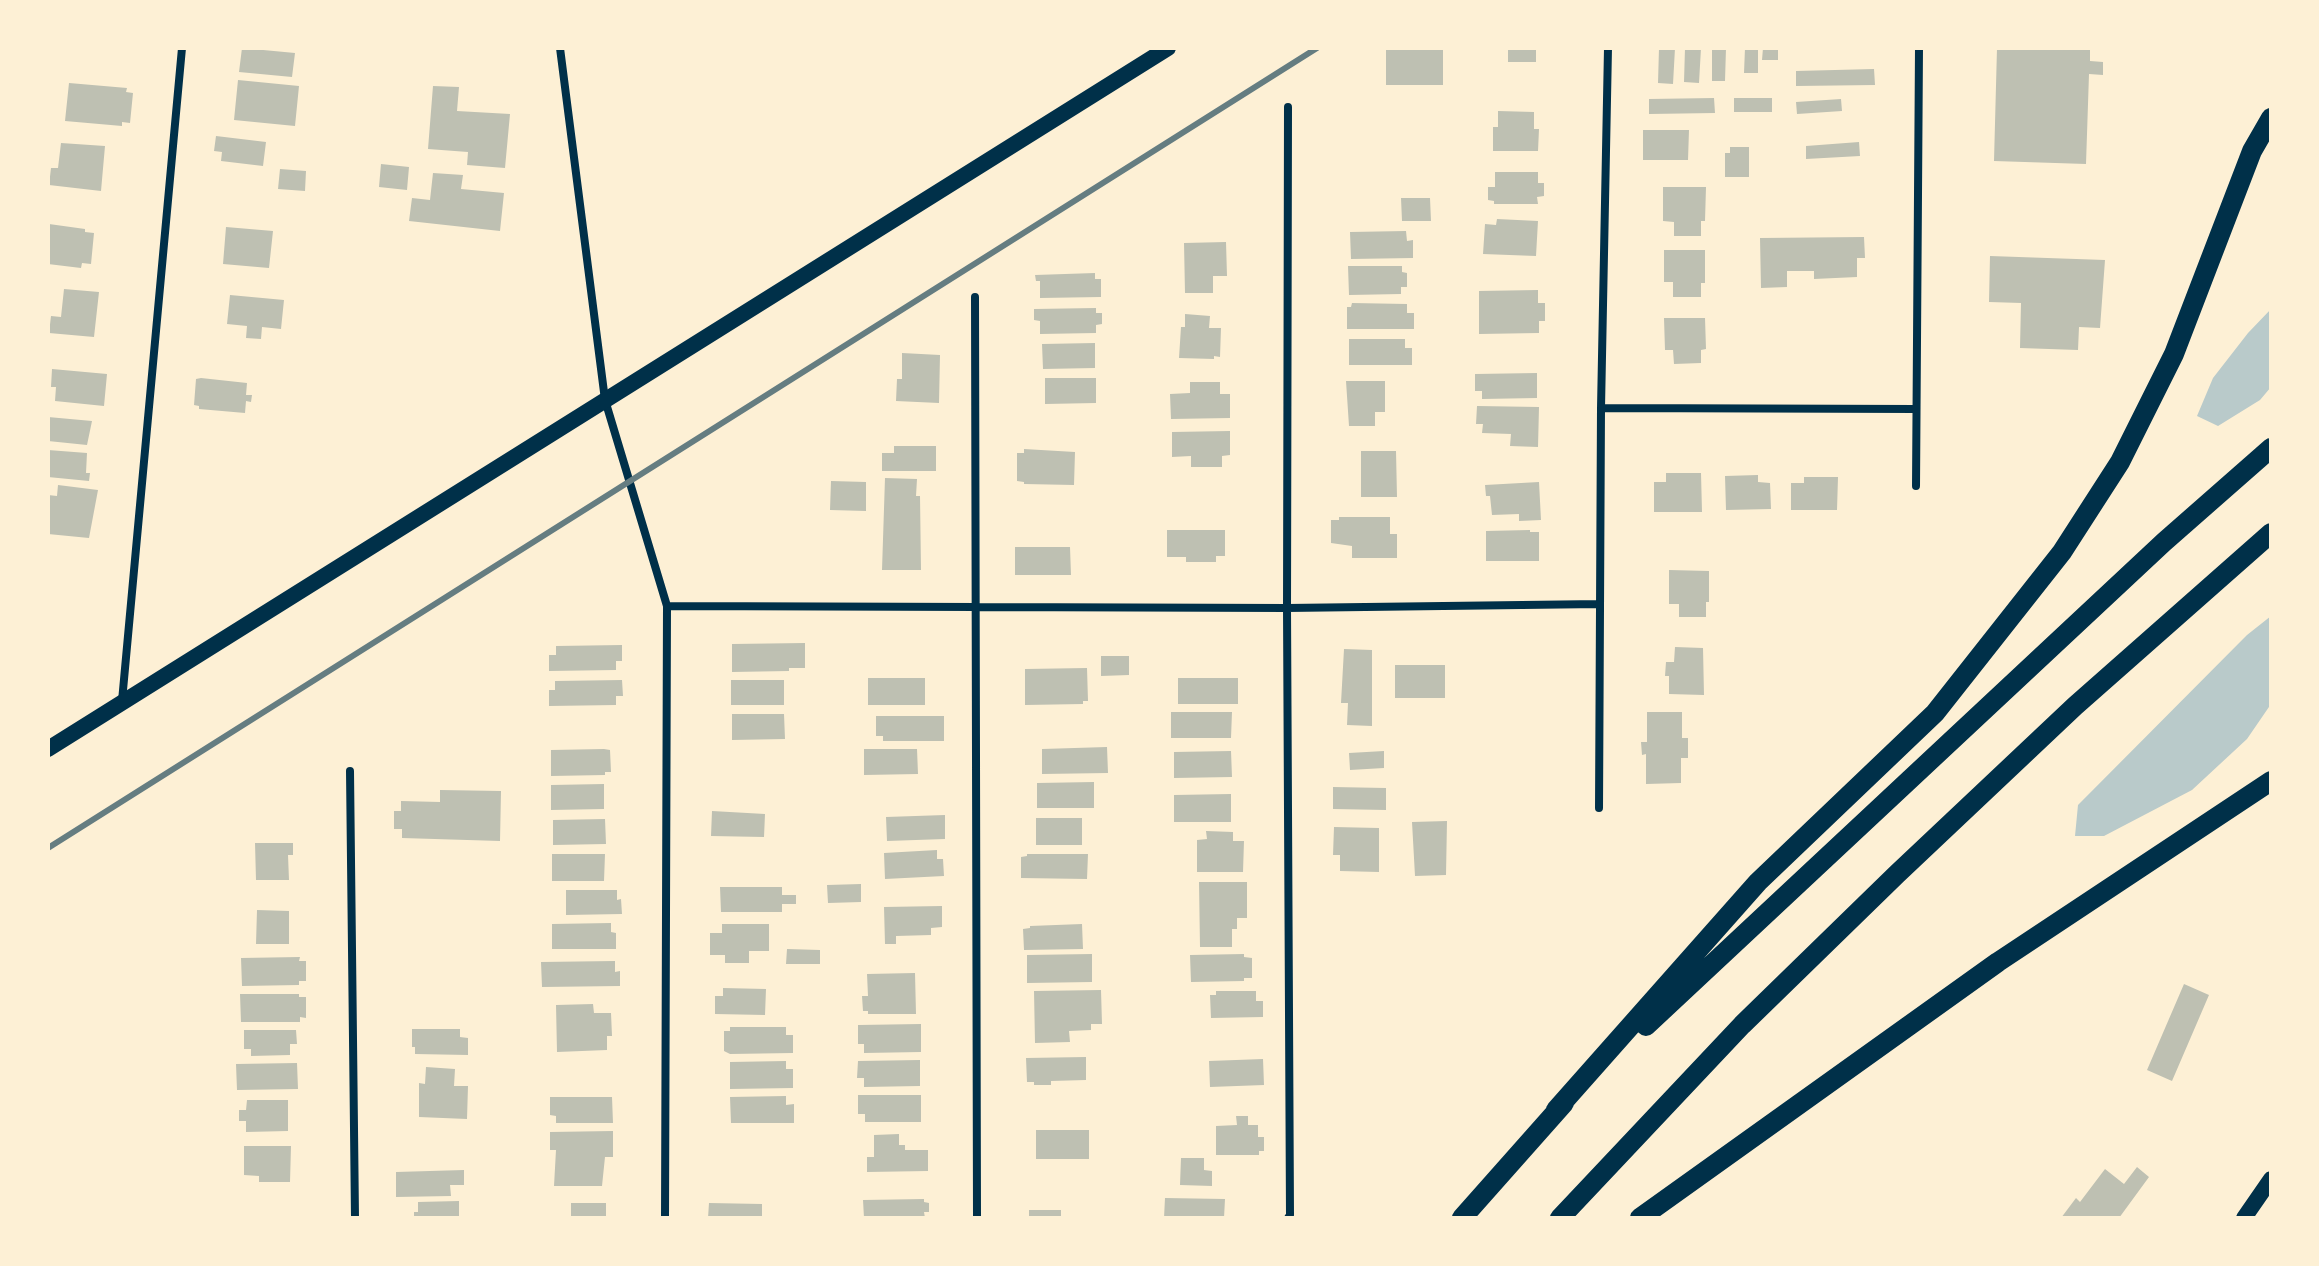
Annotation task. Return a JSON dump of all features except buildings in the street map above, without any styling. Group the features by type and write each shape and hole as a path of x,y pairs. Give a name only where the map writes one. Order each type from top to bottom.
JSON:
{"highway":[{"path":"1462,1218 1758,882 1935,713 2062,552 2120,462 2174,354 2252,151 2271,118"},
{"path":"1556,1110 2164,542 2271,448"},
{"path":"1560,1218 1742,1025 1897,874 2075,706 2271,533"},
{"path":"1640,1218 1998,962 2271,781"}],"main road":[{"path":"48,749 1168,48"},
{"path":"2244,1218 2271,1179"}],"street":[{"path":"122,702 182,48"},
{"path":"560,48 605,400 667,606 665,1218"},
{"path":"1599,808 1601,408 1608,48"},
{"path":"1916,486 1919,48"},
{"path":"1288,107 1288,1218"},
{"path":"975,297 977,1218"},
{"path":"1601,408 1916,409"},
{"path":"667,606 1287,608 1600,604"},
{"path":"350,771 355,1218"}],"shaded area":[{"path":"2271,309 2271,387 2260,400 2218,426 2197,416 2213,378"},
{"path":"2271,616 2271,704 2247,739 2192,790 2104,836 2075,836 2078,805 2247,635"}],"railway":[{"path":"48,848 1317,48"}]}
